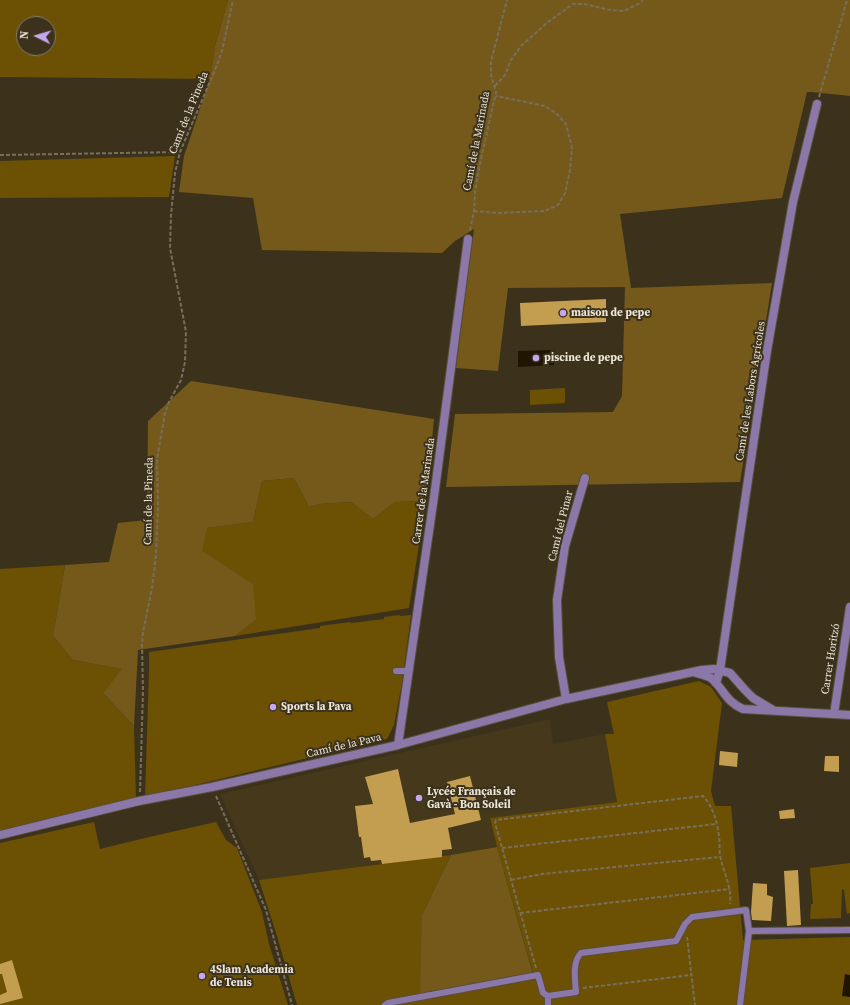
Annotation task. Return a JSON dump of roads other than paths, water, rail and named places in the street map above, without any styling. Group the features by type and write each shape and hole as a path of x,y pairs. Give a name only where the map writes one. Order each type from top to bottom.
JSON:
{"street":[{"name":"Camí de les Labors Agrícoles","path":"716,683 720,670 768,344 793,202 817,104"},
{"name":"Carrer de la Marinada","path":"398,745 434,497 468,240"},
{"name":"Camí del Pinar","path":"566,699 559,657 557,600 565,546 585,478"},
{"name":"Carrer Horitzó","path":"834,714 850,607"},
{"name":"Camí de la Pava","path":"0,834 139,801 212,787 398,745 566,699 702,670 720,670"},
{"path":"720,670 730,673 753,698 773,710"},
{"path":"692,672 706,676 716,683 726,697 738,707 749,710 850,715"}],"lane":[{"path":"396,670 408,671"},
{"path":"385,1005 388,1003 538,975 543,993 548,996 576,992 575,976 577,957 581,953 676,941 685,924 692,917 746,910 749,931 740,1005"},
{"path":"749,931 850,930"},
{"path":"548,996 548,1005"}],"place":[{"name":"maison de pepe","path":"563,313"},
{"name":"piscine de pepe","path":"536,358"},
{"name":"Sports la Pava","path":"273,707"},
{"name":"Lycée Français de Gavà - Bon Soleil","path":"419,798"},
{"name":"4Slam Academia de Tenis","path":"202,976"}]}
